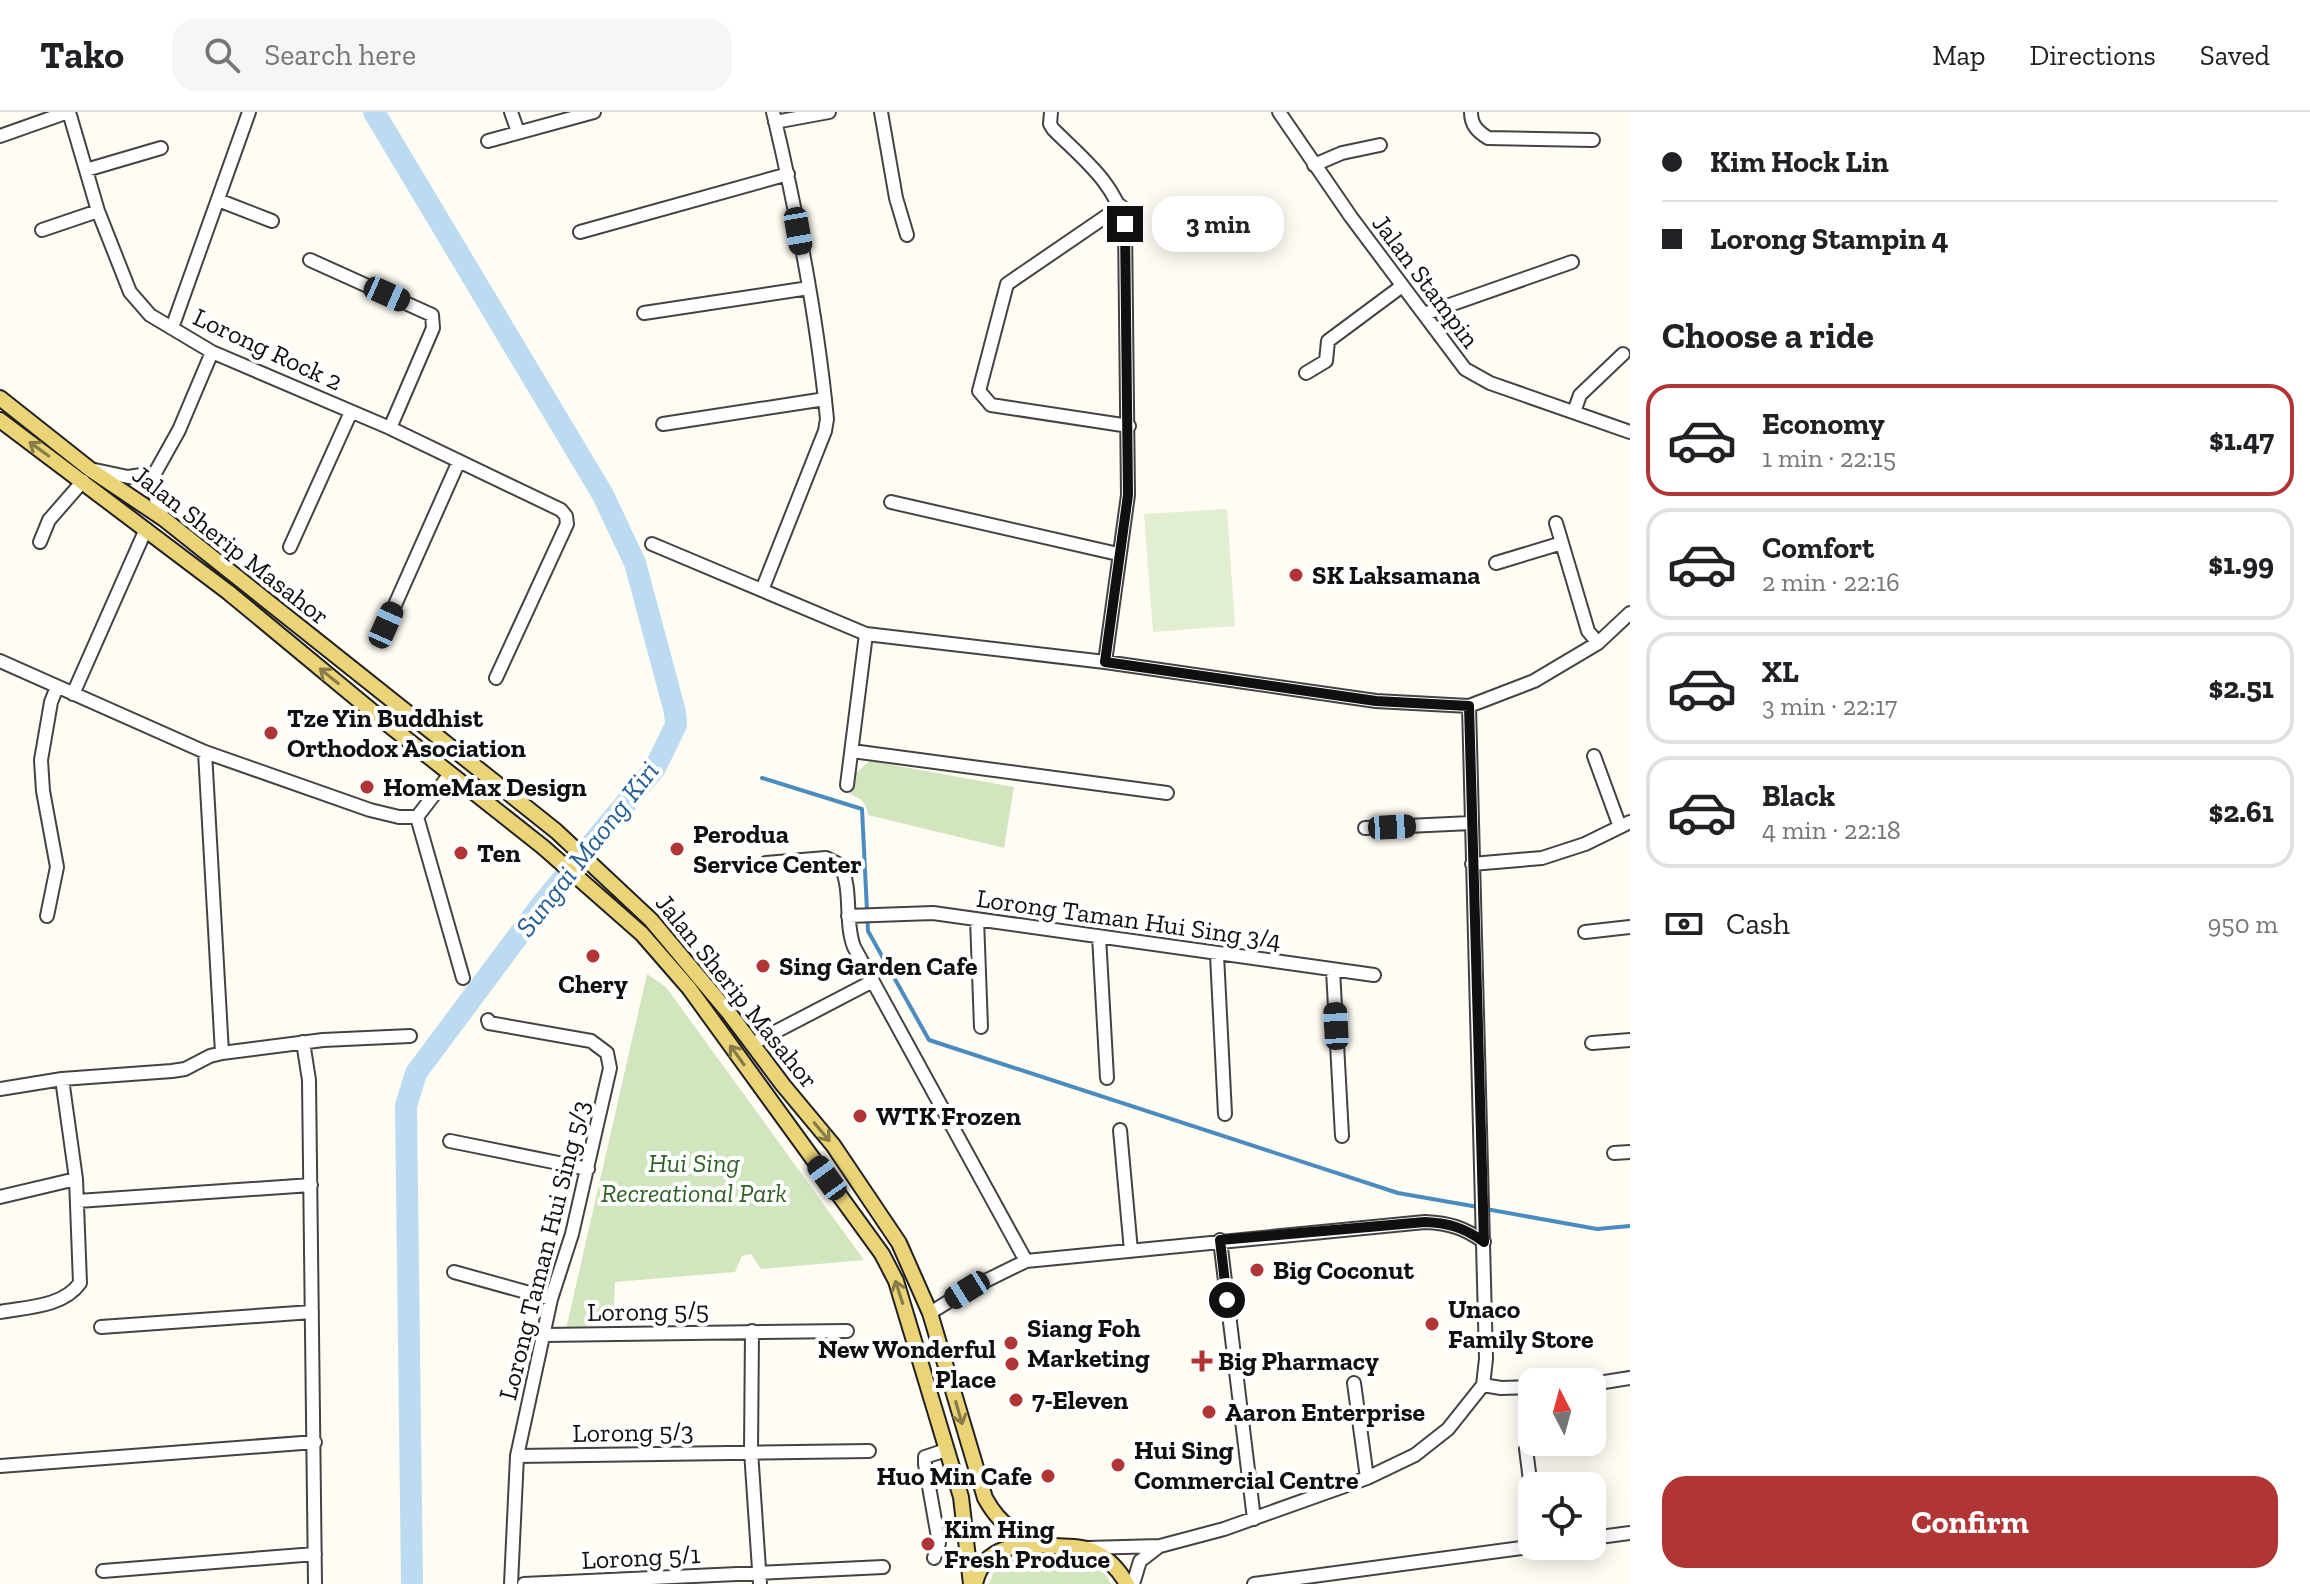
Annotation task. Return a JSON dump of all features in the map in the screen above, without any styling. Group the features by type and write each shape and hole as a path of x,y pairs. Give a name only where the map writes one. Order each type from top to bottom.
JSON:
{"main road":[{"name":"Jalan Sherip Masahor","path":"0,398 87,475 94,474 146,515 146,529 543,847 642,934 689,988 882,1254 896,1281 964,1510 973,1584"},
{"name":"Jalan Sherip Masahor","path":"0,420 164,519 556,831 610,879 681,954 833,1145 905,1255 930,1313 985,1498 993,1513 1019,1534 1054,1546"},
{"path":"973,1584 983,1565 997,1551 1018,1545 1083,1548 1109,1561 1130,1584"}],"street":[{"path":"0,136 68,112"},
{"name":"Lorong Rock 2","path":"68,112 98,211 130,292 150,315 212,352 390,428 561,510 566,516 567,524 496,678"},
{"path":"172,328 249,112"},
{"path":"511,112 518,132"},
{"path":"488,141 594,112"},
{"path":"762,590 825,431 825,399 809,288 774,117 829,112"},
{"path":"881,112 896,198 907,235"},
{"path":"1051,112 1053,129 1109,185 1121,206 1125,224 1128,495 1105,662"},
{"name":"Jalan Stampin","path":"1279,112 1455,359 1476,377 1630,432"},
{"path":"1471,112 1471,121 1477,132 1488,138 1593,140"},
{"path":"1314,165 1342,153 1380,145"},
{"path":"86,170 161,148"},
{"path":"580,232 788,174"},
{"path":"218,200 272,221"},
{"path":"1121,206 1007,284 979,391 991,405 1129,426"},
{"path":"42,230 98,211"},
{"path":"310,260 432,315 433,328 390,428"},
{"path":"1424,314 1572,262"},
{"path":"1306,373 1326,361 1328,341 1402,286"},
{"path":"644,313 809,288"},
{"path":"164,519 157,504 155,473 179,430 212,352"},
{"path":"1574,412 1580,395 1623,354"},
{"path":"663,424 825,399"},
{"path":"290,547 351,412"},
{"path":"386,625 459,461"},
{"path":"40,542 49,520 87,475 128,477 155,473"},
{"path":"891,502 1118,554"},
{"path":"1556,523 1588,631 1598,643"},
{"path":"73,694 146,529"},
{"path":"1496,563 1562,543"},
{"path":"652,544 866,634 1105,662 1376,701 1469,706 1534,681 1598,643 1630,613"},
{"path":"847,785 866,634"},
{"path":"0,661 205,752 370,810 399,817 417,817"},
{"path":"47,916 57,867 43,791 41,760 51,702 57,687"},
{"path":"1083,1548 1141,1549 1160,1546 1254,1519 1367,1478 1415,1455 1436,1440 1469,1406 1483,1385 1486,1359 1484,1242 1469,706"},
{"path":"852,751 1167,793"},
{"path":"205,752 222,1053"},
{"path":"1472,864 1542,858 1585,844 1625,825 1594,756"},
{"path":"417,817 450,774"},
{"path":"417,817 463,978"},
{"path":"1365,828 1471,823"},
{"path":"766,863 826,858 840,865 845,876 851,916 850,935 854,947 1026,1261"},
{"name":"Lorong Taman Hui Sing 3/4","path":"851,916 933,913 1374,975"},
{"path":"977,919 981,1027"},
{"path":"1585,932 1630,927"},
{"path":"1099,936 1107,1078"},
{"path":"1217,955 1225,1114"},
{"path":"1333,970 1342,1136"},
{"path":"752,1044 873,981"},
{"name":"Lorong Taman Hui Sing 5/3","path":"488,1020 489,1023 591,1041 607,1053 610,1068 572,1234 551,1299 517,1456 511,1584"},
{"path":"0,1089 62,1079 185,1069 222,1053 303,1042 410,1036"},
{"path":"1592,1043 1630,1040"},
{"path":"303,1042 309,1080 315,1584"},
{"path":"0,1312 62,1299 72,1294 80,1283 78,1201 62,1079"},
{"path":"1120,1130 1131,1251"},
{"path":"450,1141 588,1169"},
{"path":"1614,1153 1630,1152"},
{"path":"0,1197 76,1179"},
{"path":"78,1201 311,1185"},
{"path":"930,1313 967,1290 1026,1261 1425,1222 1446,1223 1468,1230 1484,1242"},
{"path":"1220,1240 1254,1519"},
{"path":"454,1272 551,1299"},
{"path":"101,1327 312,1312"},
{"path":"752,1331 751,1451 760,1579"},
{"name":"Lorong 5/5","path":"544,1335 847,1331"},
{"path":"1606,1382 1630,1378"},
{"path":"1354,1383 1367,1478"},
{"path":"1483,1385 1518,1387"},
{"path":"0,1466 315,1442"},
{"path":"934,1558 939,1543 925,1457 946,1450"},
{"name":"Lorong 5/3","path":"517,1456 869,1451"},
{"path":"1606,1536 1630,1533"},
{"path":"1130,1584 1140,1561 1160,1546"},
{"path":"1254,1584 1518,1548"},
{"path":"103,1571 315,1554"},
{"name":"Lorong 5/1","path":"524,1584 760,1579 883,1567"}],"green space":[{"path":"1227,509 1235,626 1153,632 1144,514"},
{"path":"870,761 1014,787 1004,848 868,815 863,802 850,794 855,774"},
{"name":"Hui Sing Recreational Park","path":"647,974 666,987 864,1260 761,1269 751,1254 742,1256 735,1272 615,1282 613,1322 566,1329"},
{"path":"1011,1560 1082,1563 1104,1574 1111,1584 989,1584 994,1571"}],"waterway":[{"name":"Sungai Maong Kiri","path":"374,112 603,495 635,563 676,725 655,768 542,904 416,1073 406,1106 412,1584"},
{"path":"762,778 862,809 868,931 929,1040 1398,1193 1478,1207"},
{"path":"1486,1209 1597,1229 1630,1226"}],"place":[{"name":"SK Laksamana","path":"1296,575"},
{"name":"Tze Yin Buddhist Orthodox Asociation","path":"271,733"},
{"name":"HomeMax Design","path":"367,787"},
{"name":"Perodua Service Center","path":"677,849"},
{"name":"Ten","path":"461,853"},
{"name":"Chery","path":"593,956"},
{"name":"Sing Garden Cafe","path":"763,966"},
{"name":"WTK Frozen","path":"860,1116"},
{"name":"Big Coconut","path":"1257,1270"},
{"name":"Unaco Family Store","path":"1432,1324"},
{"name":"Siang Foh Marketing","path":"1011,1343"},
{"name":"Big Pharmacy","path":"1202,1361"},
{"name":"New Wonderful Place","path":"1012,1364"},
{"name":"7-Eleven","path":"1016,1400"},
{"name":"Aaron Enterprise","path":"1209,1412"},
{"name":"Hui Sing Commercial Centre","path":"1118,1465"},
{"name":"Huo Min Cafe","path":"1048,1476"},
{"name":"Kim Hing Fresh Produce","path":"928,1544"}],"route":[{"path":"1125,224 1128,495 1105,662 1376,701 1469,706 1484,1242 1468,1230 1446,1223 1425,1222 1220,1240 1227,1300"}]}
